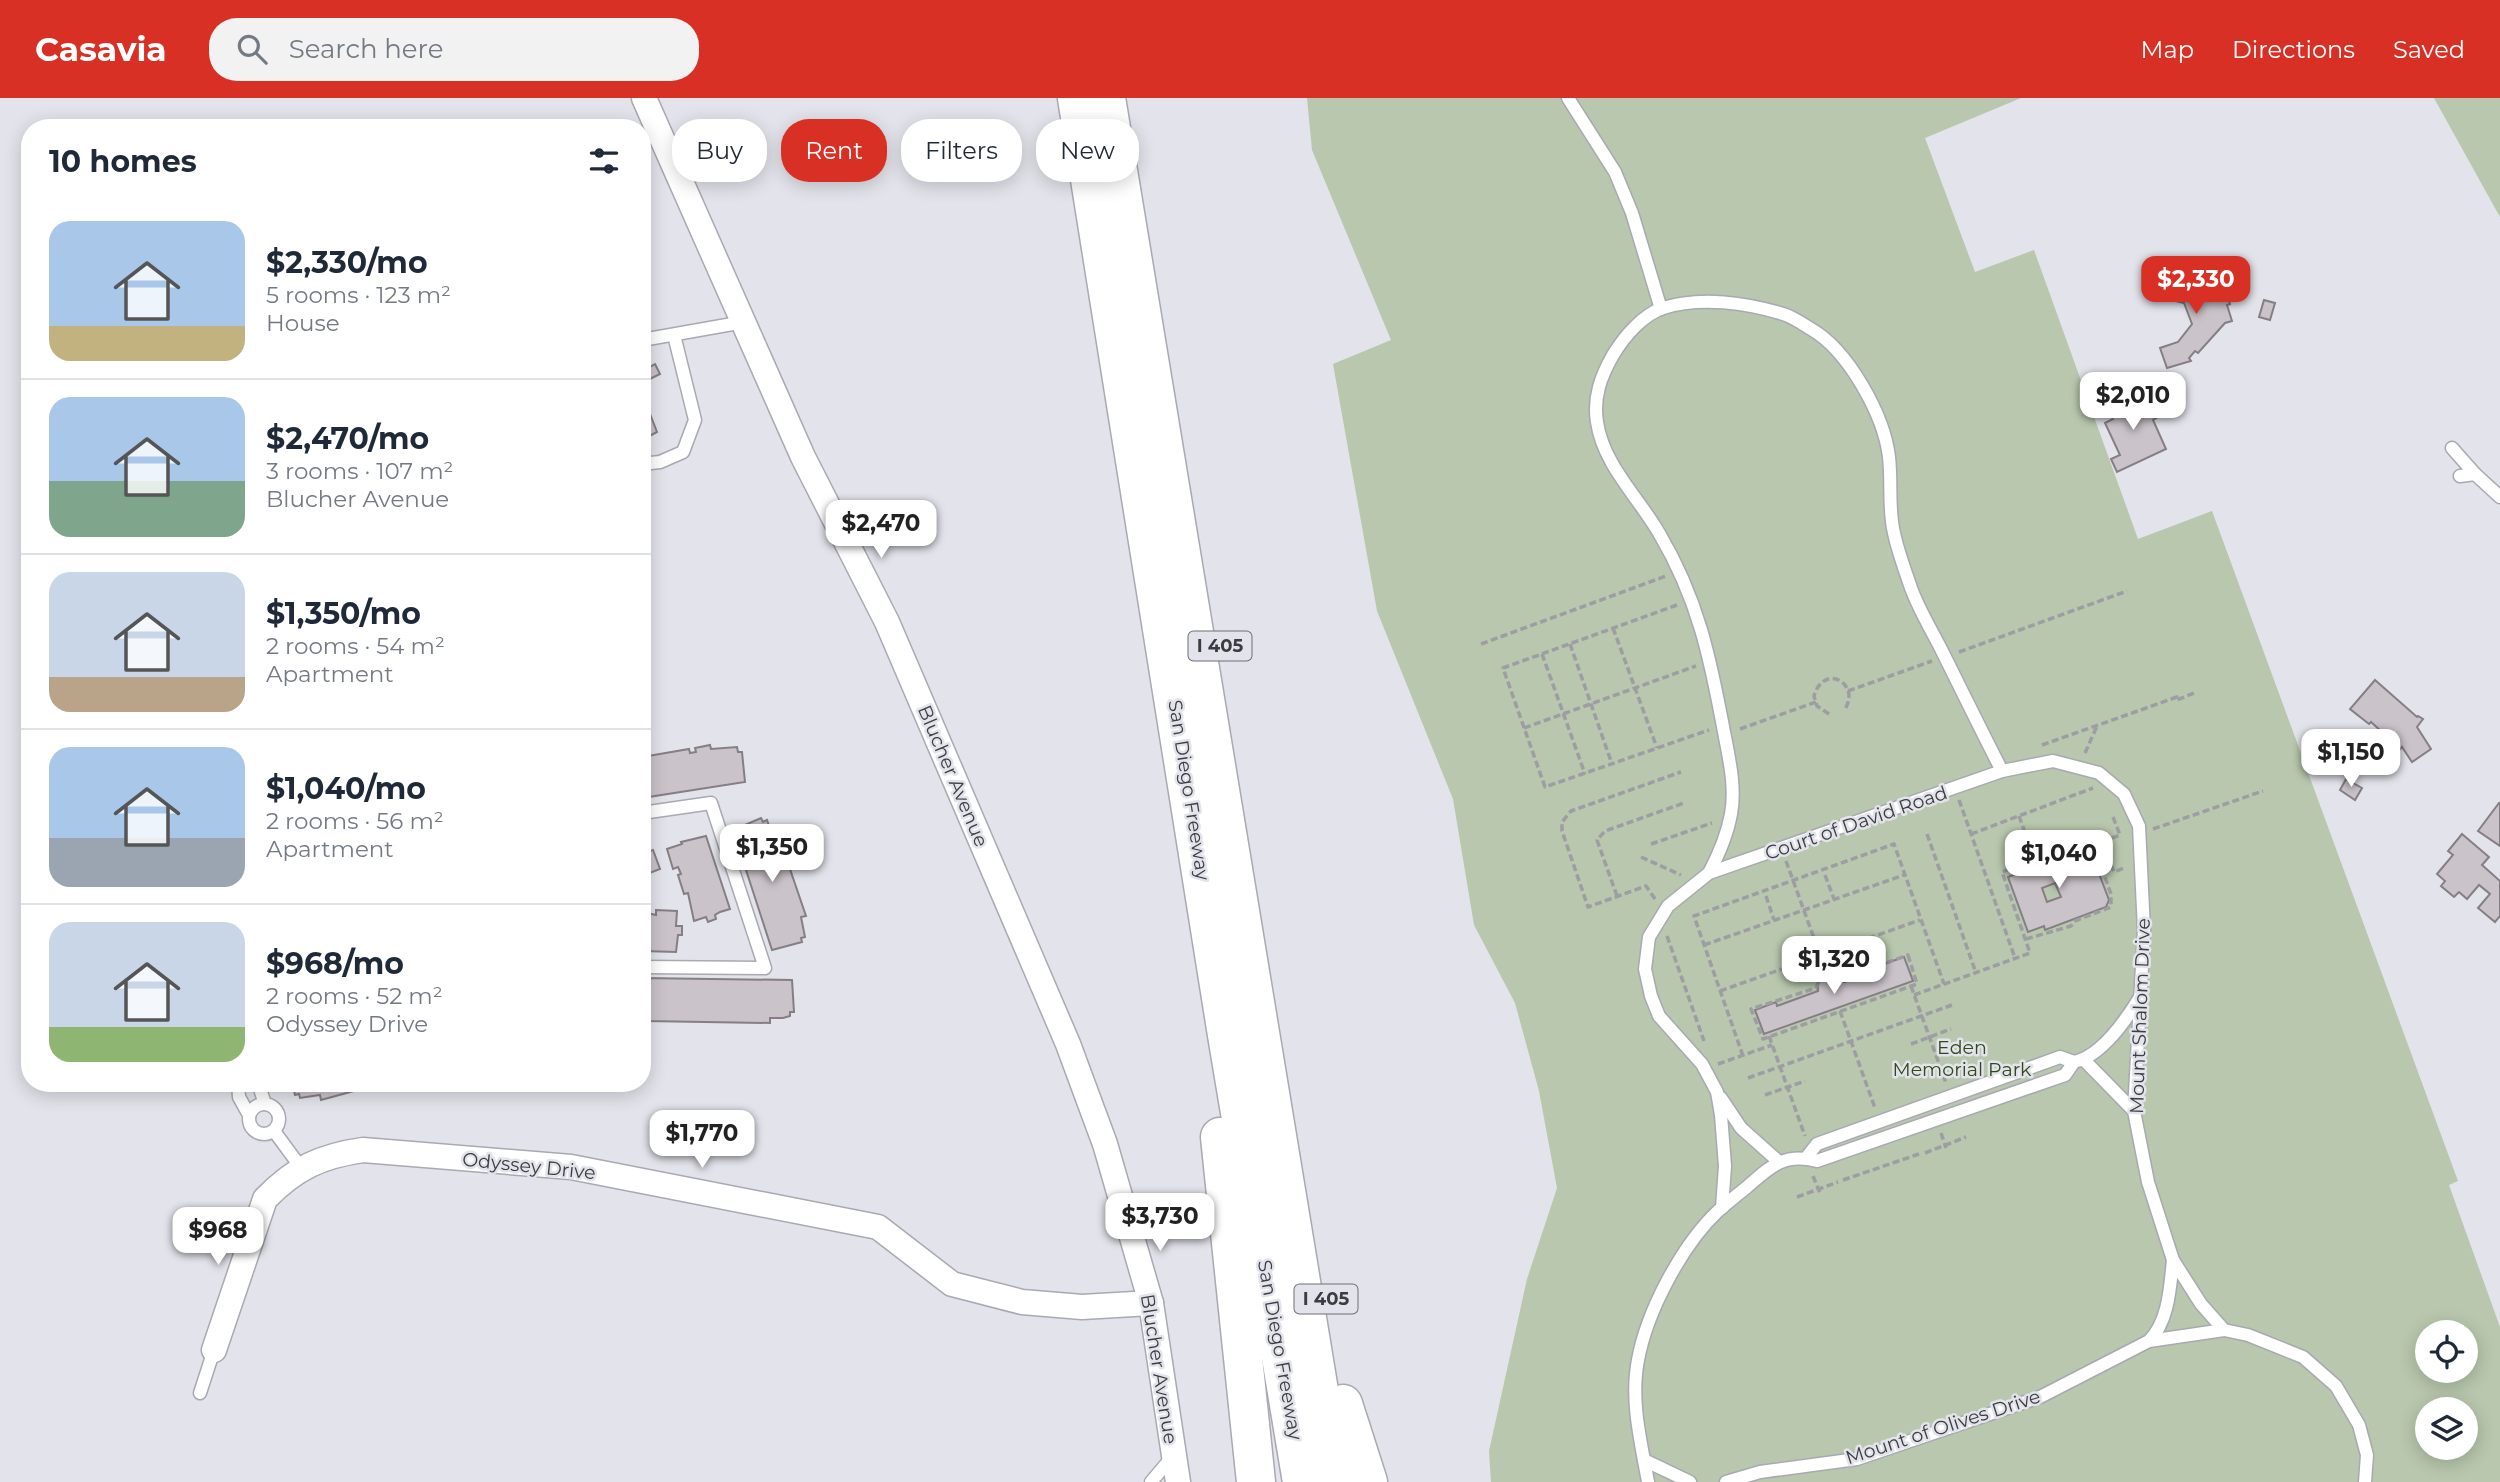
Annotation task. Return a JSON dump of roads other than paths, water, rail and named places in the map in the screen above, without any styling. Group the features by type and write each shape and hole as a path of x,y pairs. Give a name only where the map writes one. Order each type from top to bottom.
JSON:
{"highway":[{"name":"San Diego Freeway","path":"1077,98 1227,1035 1302,1482"},
{"path":"1106,98 1334,1482"},
{"name":"I 405","path":"1131,98 1355,1482"},
{"path":"1227,1035 1216,1100 1256,1482"},
{"path":"1343,1405 1368,1482"}],"street":[{"name":"Blucher Avenue","path":"645,98 803,457 887,622 1068,1044 1105,1144 1151,1303 1178,1482"},
{"name":"Odyssey Drive","path":"214,1350 265,1199 283,1180 302,1168 333,1154 363,1150 570,1167 878,1227 951,1284 1022,1302 1082,1307 1151,1303"}],"lane":[{"path":"1569,98 1574,111 1615,172 1632,213 1661,309"},
{"path":"1778,1161 1741,1128 1705,1069 1659,1016 1645,969 1649,937 1664,913 1709,873 1724,844 1730,817 1731,772 1711,660 1692,600 1657,531 1613,463 1597,423 1596,399 1603,373 1619,345 1637,324 1661,309 1694,302 1741,305 1787,314 1817,332 1843,357 1862,386 1880,422 1889,453 1893,531 1913,592 2000,766"},
{"path":"651,339 744,322"},
{"path":"651,463 683,452 695,420 674,335"},
{"path":"2452,448 2500,497"},
{"path":"2460,476 2475,474"},
{"name":"Mount Shalom Drive","path":"2000,766 2053,761 2099,773 2124,794 2139,826 2144,930 2134,1111 2148,1182 2173,1260 2201,1304 2224,1329"},
{"name":"Court of David Road","path":"1709,873 1955,788 2000,766"},
{"path":"651,812 711,803 765,968 651,967"},
{"path":"1808,1155 1817,1161 2065,1075 2122,1027 2142,994"},
{"path":"1648,1482 1635,1415 1637,1361 1654,1306 1685,1252 1722,1208 1778,1161 1808,1155 1817,1144 2060,1057 2079,1061 2134,1111"},
{"path":"239,1092 249,1115 249,1125 256,1132 265,1135 274,1131 279,1123 278,1112 270,1105 255,1107 249,1115"},
{"path":"261,1092 265,1104"},
{"path":"1717,1092 1725,1166 1722,1208"},
{"path":"274,1131 302,1168"},
{"path":"2149,1341 2160,1330 2173,1260"},
{"path":"2224,1329 2248,1335 2303,1357 2336,1385 2359,1425 2367,1455 2364,1482"},
{"name":"Mount of Olives Drive","path":"1726,1482 1760,1472 1857,1459 2040,1397 2149,1341 2224,1329"},
{"path":"200,1393 214,1350"},
{"path":"1151,1482 1174,1456"},
{"path":"1644,1460 1690,1482"}],"park label":[{"name":"Eden Memorial Park","path":"1962,1058"}]}
